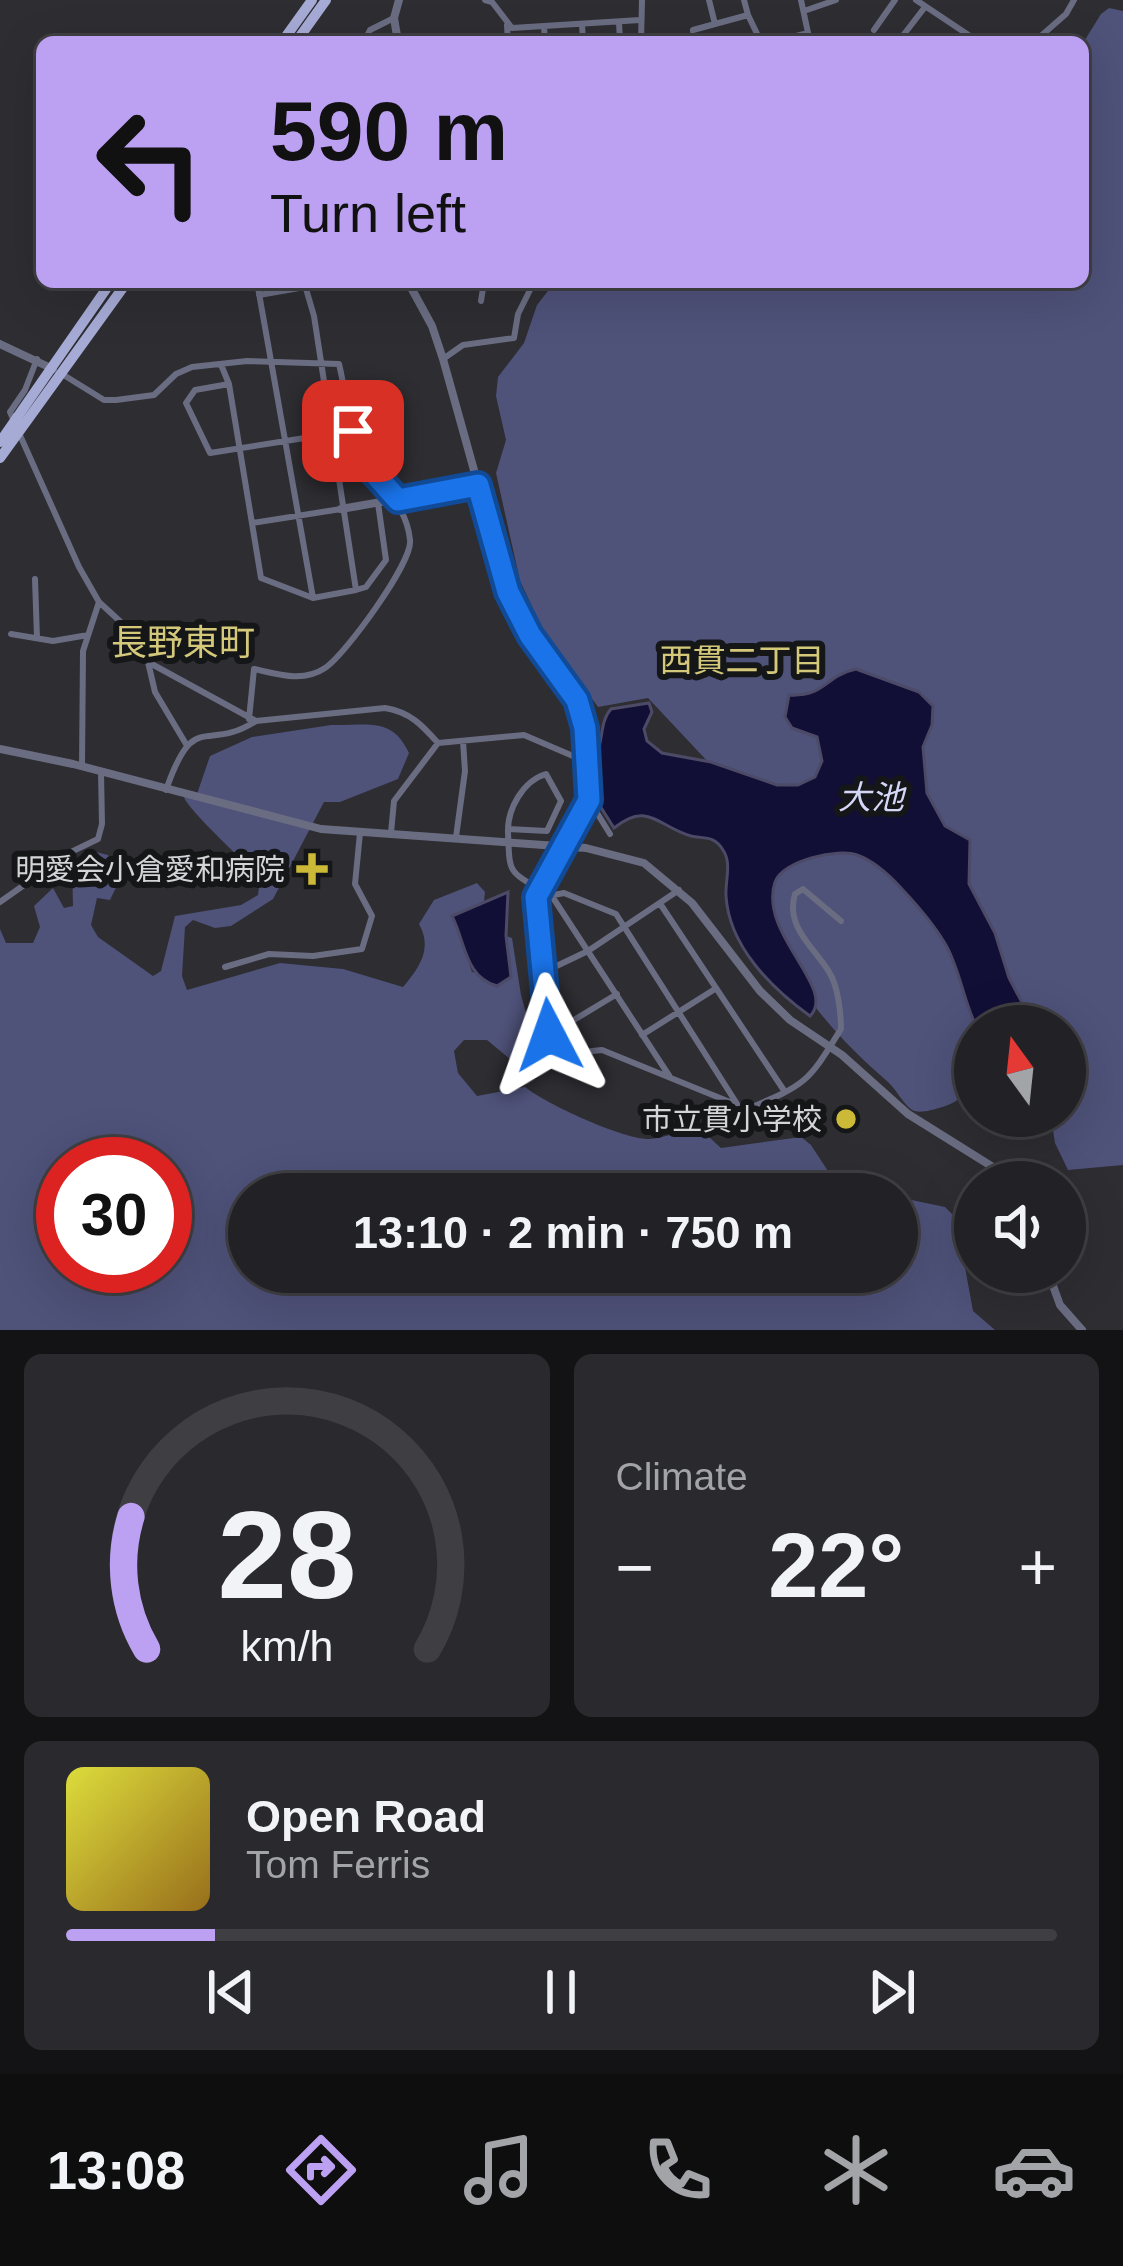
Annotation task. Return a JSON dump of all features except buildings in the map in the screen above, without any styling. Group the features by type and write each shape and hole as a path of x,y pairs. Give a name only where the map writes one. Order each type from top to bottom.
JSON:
{"main road":[{"path":"286,36 313,0"},
{"path":"300,36 326,0"},
{"path":"57,371 107,288"},
{"path":"0,458 16,427 122,288"},
{"path":"0,442 16,427"}],"street":[{"path":"397,36 394,18 399,0"},
{"path":"485,0 492,2 512,28 640,20"},
{"path":"641,36 642,0"},
{"path":"709,0 716,24"},
{"path":"744,0 758,36"},
{"path":"801,0 809,36"},
{"path":"804,11 836,0"},
{"path":"874,30 896,0"},
{"path":"916,0 970,36"},
{"path":"1041,36 1074,0"},
{"path":"903,36 926,7"},
{"path":"694,36 694,30 748,14"},
{"path":"367,36 394,18"},
{"path":"507,22 508,36"},
{"path":"619,22 620,36"},
{"path":"582,24 583,36"},
{"path":"544,26 545,36"},
{"path":"258,288 313,598"},
{"path":"259,295 290,288"},
{"path":"305,288 314,316 356,590"},
{"path":"411,288 443,358 508,592 530,635 577,700 585,728 589,800 610,834"},
{"path":"481,302 483,288"},
{"path":"443,358 464,345 514,338 518,314 531,288"},
{"path":"0,344 37,359 104,400 154,395 182,370 271,362 339,364 362,456 398,500 411,545 408,558 382,599 325,669 288,678 254,669 252,720"},
{"path":"37,359 10,412 79,567 148,662 155,692 186,744"},
{"path":"222,367 229,384 262,578 313,598 366,587 386,560 378,503"},
{"path":"229,384 195,390 186,403 210,453 330,434"},
{"path":"252,524 478,485"},
{"path":"35,579 38,638"},
{"path":"82,767 80,690 88,635 100,602"},
{"path":"11,634 53,641 88,635"},
{"path":"148,662 252,720"},
{"path":"166,790 186,744 201,735 234,732 252,720 385,708 400,710 419,722 438,743"},
{"path":"390,835 394,801 438,743 533,736 586,762"},
{"path":"456,837 465,771 463,741"},
{"path":"0,749 301,826 565,846 628,857 658,872 679,890 760,991 790,1020 908,1114 983,1161"},
{"path":"0,902 71,852 98,839 101,772"},
{"path":"508,829 547,831 561,801 546,775 524,787 508,829 514,876 554,896 670,1078"},
{"path":"589,800 542,887 536,917 554,1054 602,1050 747,1109 786,1093 814,1075 842,1023 834,983 800,933 792,907 795,894 803,889 809,892 841,921"},
{"path":"225,967 268,954 313,956 362,949 372,916 355,884 360,833"},
{"path":"544,972 588,951 679,890"},
{"path":"554,896 564,893 616,914 740,1107"},
{"path":"661,905 786,1093"},
{"path":"642,1035 715,989"},
{"path":"549,1035 617,994"},
{"path":"1056,1293 1082,1330"}],"shaded area":[{"path":"1109,8 1123,11 1123,1165 1086,1168 1086,1161 1064,1161 1054,1137 1086,1137 1086,1005 954,1005 954,1102 918,1112 818,1010 790,969 769,923 766,890 773,831 648,698 598,707 545,634 520,581 496,473 506,440 496,396 498,377 524,343 537,305 550,288 1089,288 1087,36"},
{"path":"331,725 386,728 409,753 398,779 340,802 324,802 273,899 231,926 215,928 193,920 185,927 182,976 187,990 280,963 343,969 403,987 422,958 425,942 419,924 434,900 477,883 485,892 484,901 453,917 472,972 511,977 506,936 512,938 536,1048 529,1057 510,1059 487,1040 464,1040 454,1051 458,1073 477,1096 525,1087 586,1120 638,1138 697,1126 721,1148 801,1137 829,1173 228,1173 228,1293 918,1293 918,1201 945,1207 954,1216 954,1293 970,1293 973,1311 995,1330 0,1330 0,929 6,943 33,943 40,927 34,906 53,888 64,908 73,906 72,864 96,852 108,855 119,881 110,900 97,898 91,925 98,937 153,976 161,971 175,916 241,905 258,895 260,878 184,797 197,794 210,756 252,737"}],"water":[{"name":"大池","path":"856,669 919,692 933,706 923,747 927,793 945,826 970,840 969,884 995,933 1023,1005 968,1005 943,939 932,924 887,874 849,853 800,862 775,882 777,921 814,991 816,1004 810,1016 767,979 735,932 726,896 726,855 720,845 645,816 614,828 595,798 592,761 607,715 611,709 649,703 652,712 644,729 647,741 662,753 711,762 777,785 798,785 815,777 822,761 817,737 792,728 785,717 789,695 811,693"},
{"path":"508,892 511,977 497,986 472,967 452,916"}],"place":[{"name":"明愛会小倉愛和病院","path":"312,869"},
{"name":"市立貫小学校","path":"846,1119"}],"district":[{"name":"長野東町","path":"183,642"},
{"name":"西貫二丁目","path":"742,660"}],"route":[{"path":"353,431 366,464 398,500 478,485 508,592 530,635 577,700 585,728 589,800 536,897 549,1035"}]}
